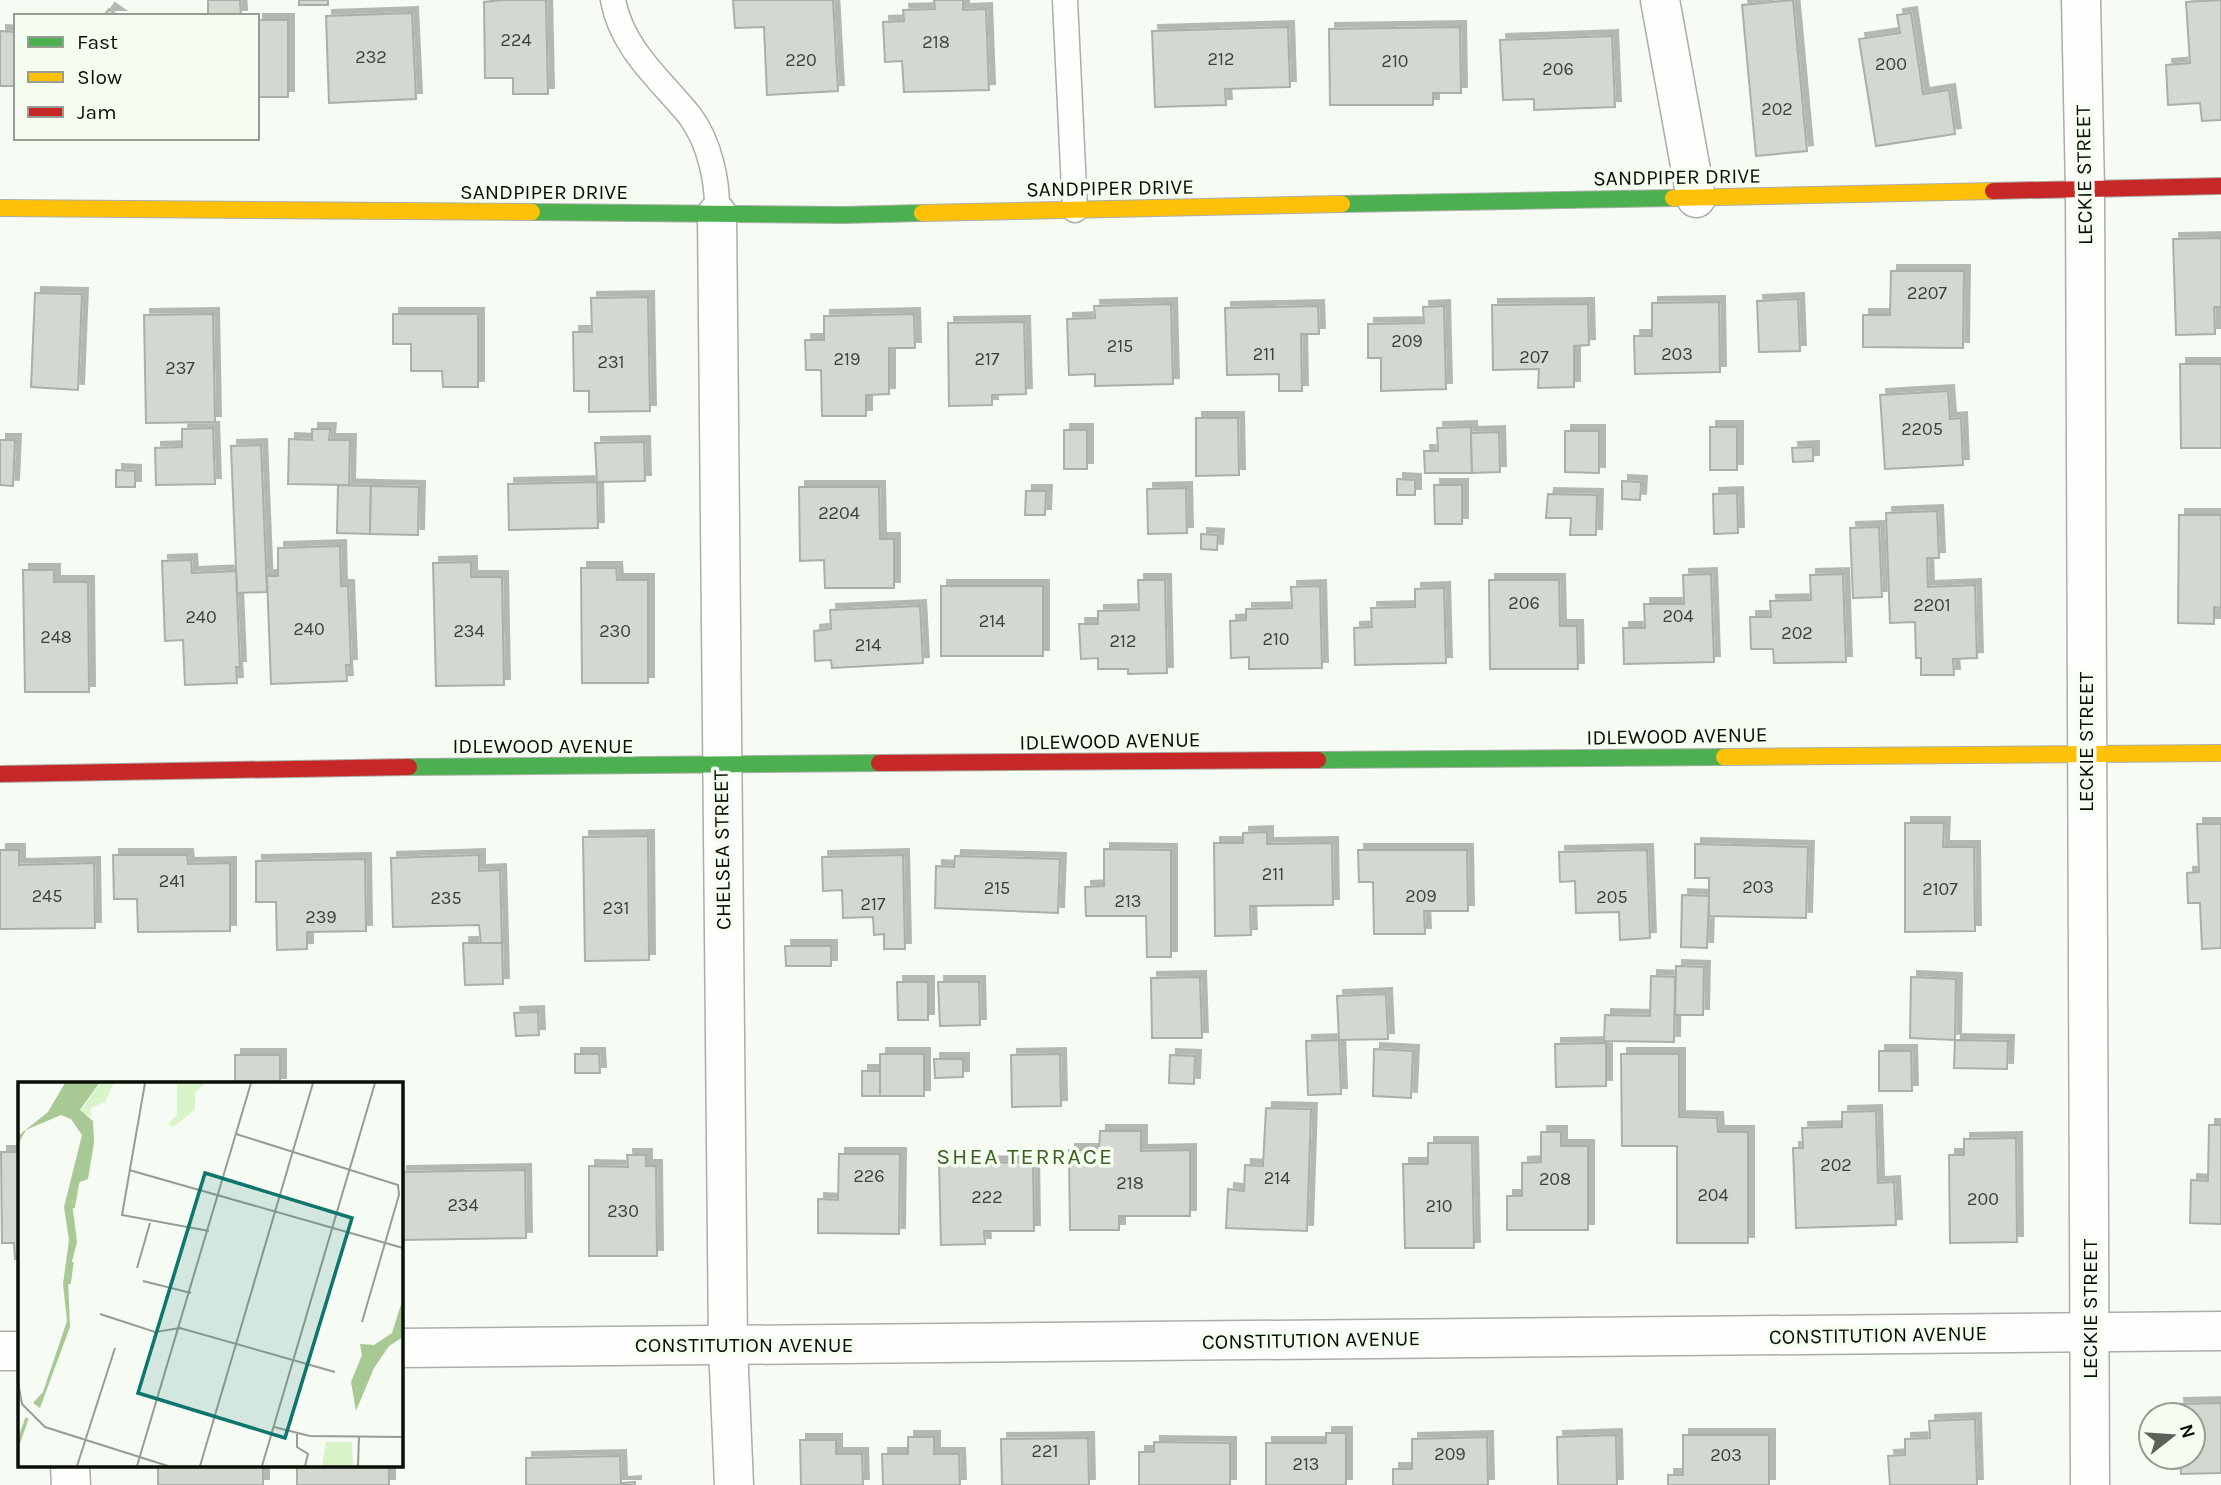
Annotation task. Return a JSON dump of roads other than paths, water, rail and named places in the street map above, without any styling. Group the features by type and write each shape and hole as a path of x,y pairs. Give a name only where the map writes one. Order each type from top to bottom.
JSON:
{"street":[{"path":"1660,0 1696,198"},
{"name":"LECKIE STREET","path":"2081,0 2085,189 2085,753 2090,1485"},
{"name":"SANDPIPER DRIVE","path":"0,208 843,215 2221,186"},
{"name":"CHELSEA STREET","path":"717,214 728,1346 734,1485"},
{"name":"IDLEWOOD AVENUE","path":"0,774 261,768 2221,753"},
{"name":"CONSTITUTION AVENUE","path":"402,1348 2221,1331"},
{"path":"0,1351 18,1351"}],"lane":[{"path":"613,0 616,14 635,54 692,119 710,157 718,199 717,214"},
{"path":"1065,0 1075,210"}],"district":[{"name":"SHEA TERRACE","path":"1025,1156"}]}
